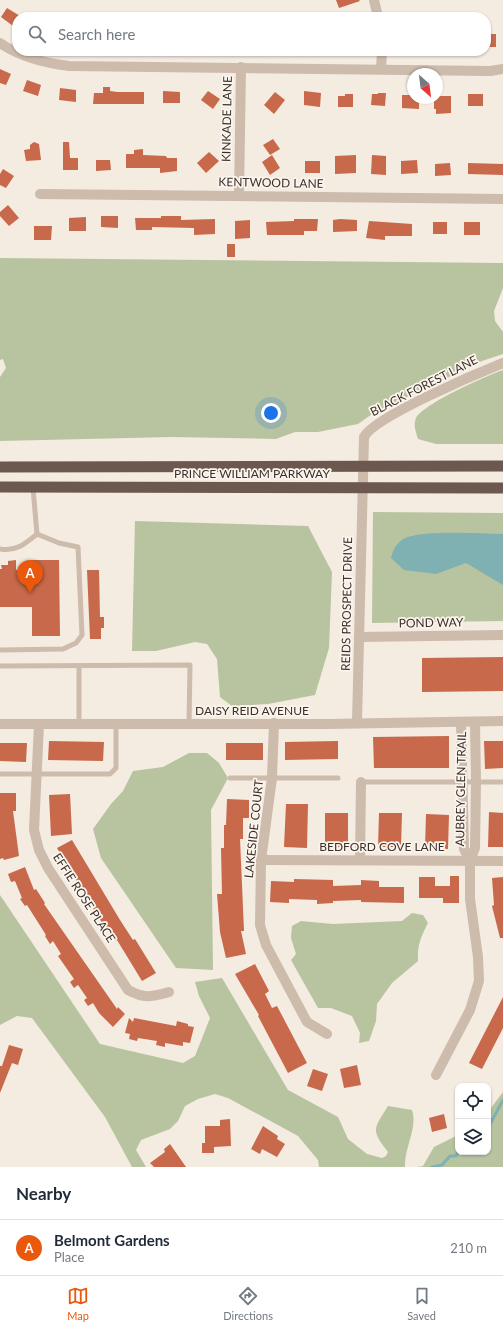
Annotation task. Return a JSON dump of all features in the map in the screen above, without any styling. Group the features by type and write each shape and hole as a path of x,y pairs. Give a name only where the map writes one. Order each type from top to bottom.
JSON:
{"highway":[{"name":"PRINCE WILLIAM PARKWAY","path":"0,467 503,466"},
{"name":"PRINCE WILLIAM PARKWAY","path":"0,487 503,488"}],"street":[{"path":"374,0 377,12"},
{"path":"0,43 12,50"},
{"path":"24,56 36,60 68,66 490,71 503,69"},
{"path":"381,69 382,56"},
{"name":"KINKADE LANE","path":"239,196 241,67"},
{"name":"KENTWOOD LANE","path":"40,194 503,198"},
{"name":"BLACK FOREST LANE","path":"363,488 363,440 372,426 459,382 503,363"},
{"name":"REIDS PROSPECT DRIVE","path":"357,722 363,488"},
{"name":"POND WAY","path":"359,637 503,635"},
{"name":"DAISY REID AVENUE","path":"0,724 274,724 503,721"},
{"name":"AUBREY GLEN TRAIL","path":"461,722 464,849 470,861"},
{"name":"AUBREY GLEN TRAIL","path":"470,861 475,848 475,722"},
{"name":"EFFIE ROSE PLACE","path":"38,724 34,830 39,850 48,868 128,990 141,997 153,997 169,992"},
{"name":"LAKESIDE COURT","path":"274,724 272,778 261,860 260,925 266,945 307,1022 327,1034"},
{"path":"360,860 361,782"},
{"name":"BEDFORD COVE LANE","path":"261,860 503,861"},
{"path":"436,1075 470,1010 479,981 479,962 470,899 470,861"}],"lane":[{"path":"33,487 37,534"},
{"path":"0,549 10,550 19,548 37,534"},
{"path":"0,650 63,649 76,643 82,635 78,547 58,543 37,534"},
{"path":"0,666 190,665 190,724"},
{"path":"79,666 79,724"},
{"path":"0,774 110,774 116,768 116,724"},
{"path":"230,778 338,778"},
{"path":"361,782 503,782"}],"green space":[{"path":"0,258 503,263 503,288 494,311 495,321 503,332 503,354 482,361 372,414 358,424 318,432 295,432 276,439 171,437 0,441 0,377 6,368 3,359 0,360"},
{"path":"503,370 503,444 436,444 418,439 415,423 416,418 421,412 442,398"},
{"path":"373,512 503,513 503,621 372,623"},
{"path":"135,521 308,526 332,572 329,648 315,695 268,704 232,706 220,697 217,659 207,644 195,642 156,651 132,651"},
{"path":"189,753 207,753 219,763 228,778 211,810 213,970 176,968 101,858 93,829 111,804 123,791 133,771 163,767"},
{"path":"0,895 100,1044 183,1063 195,1056 210,1018 199,996 195,982 222,978 288,1090 338,1117 348,1139 367,1154 382,1158 386,1156 388,1152 378,1138 376,1129 388,1106 412,1110 413,1124 405,1160 405,1167 319,1167 318,1160 298,1136 228,1098 215,1094 198,1099 185,1106 178,1121 170,1129 141,1140 136,1150 146,1167 132,1167 105,1117 32,1018 17,1016 0,1025"},
{"path":"412,913 423,915 428,923 420,941 418,961 392,983 377,1004 376,1021 369,1041 359,1043 360,1033 352,1016 331,1008 318,1008 291,960 296,954 291,938 292,926 301,921 333,924 402,921"},
{"path":"503,1092 503,1167 417,1167 423,1166 434,1147 455,1136 455,1155 491,1155 491,1108"}],"water":[{"path":"421,534 503,534 503,585 466,563 436,574 404,570 391,558 398,544 402,540"}],"building":[{"path":"336,0 359,0 360,1 339,8"},
{"path":"7,8 14,12 12,12 12,25 1,17"},
{"path":"491,34 496,34 496,47 491,47"},
{"path":"0,69 11,74 6,85 0,83"},
{"path":"27,80 41,85 38,96 23,91"},
{"path":"103,87 110,87 110,91 117,92 144,92 144,104 93,104 94,93 103,93"},
{"path":"60,88 76,90 76,102 59,100"},
{"path":"163,91 180,92 180,103 163,103"},
{"path":"208,91 220,99 213,109 201,100"},
{"path":"304,91 321,93 320,107 304,105"},
{"path":"275,92 285,100 274,114 264,105"},
{"path":"386,93 385,106 371,105 372,94"},
{"path":"345,94 353,94 353,107 338,107 338,96 345,96"},
{"path":"468,94 483,94 483,106 468,106"},
{"path":"402,95 407,95 407,104 419,104 419,109 402,108"},
{"path":"443,96 451,96 451,113 436,114 436,109 434,109 434,104 443,104"},
{"path":"273,139 280,149 270,155 263,145"},
{"path":"34,142 39,144 41,160 26,161 24,150 30,149 30,145"},
{"path":"63,142 69,142 70,158 78,158 78,170 63,170"},
{"path":"143,149 143,155 177,158 177,171 160,173 160,168 126,168 126,154 134,154 134,150"},
{"path":"209,152 219,161 206,173 197,163"},
{"path":"272,155 280,168 270,175 262,162"},
{"path":"356,155 356,173 335,174 335,156"},
{"path":"372,155 386,156 386,175 371,174"},
{"path":"96,160 110,160 111,170 96,171"},
{"path":"417,160 418,173 401,174 401,161"},
{"path":"305,161 320,161 320,173 305,173"},
{"path":"450,163 451,175 435,176 435,164"},
{"path":"468,163 503,164 503,175 468,174"},
{"path":"3,169 14,176 6,188 0,185 0,174"},
{"path":"8,205 19,218 9,226 0,216 0,212"},
{"path":"101,216 118,216 118,228 101,227"},
{"path":"161,216 181,216 181,220 215,219 215,234 194,235 194,228 152,227 152,230 136,230 135,218 161,218"},
{"path":"86,217 86,231 69,231 69,218"},
{"path":"294,219 318,219 317,231 304,231 304,235 267,235 266,222 294,221"},
{"path":"250,220 250,238 235,239 235,221"},
{"path":"333,220 357,220 357,231 333,232"},
{"path":"369,221 412,224 412,236 385,236 385,240 366,238"},
{"path":"433,222 447,222 447,234 433,234"},
{"path":"464,222 480,222 480,235 464,235"},
{"path":"34,226 52,226 51,240 34,240"},
{"path":"227,244 235,244 235,257 227,257"},
{"path":"16,560 16,570 31,569 31,560 59,560 60,636 32,636 32,607 0,607 1,565 8,565 8,561"},
{"path":"87,570 99,570 100,617 104,617 104,628 101,628 101,639 90,639"},
{"path":"503,657 503,691 422,692 422,658"},
{"path":"449,736 449,768 374,768 373,737"},
{"path":"49,741 104,742 103,761 48,760"},
{"path":"338,741 338,759 285,760 285,742"},
{"path":"484,741 503,741 503,768 485,769"},
{"path":"0,743 27,743 26,762 0,761"},
{"path":"226,743 263,743 263,760 226,760"},
{"path":"0,793 16,793 16,811 13,811 19,856 4,860 3,858 0,859"},
{"path":"70,794 72,834 51,836 49,795"},
{"path":"227,799 249,800 249,818 243,818 243,839 240,839 244,931 241,931 246,954 226,958 220,932 217,894 222,894 221,848 224,848 224,825 226,825"},
{"path":"286,804 308,804 307,848 284,847"},
{"path":"489,812 503,813 503,847 488,847"},
{"path":"325,813 348,813 348,847 325,847"},
{"path":"379,813 402,813 401,847 378,847"},
{"path":"426,814 449,815 448,849 425,848"},
{"path":"72,840 120,920 133,940 135,939 156,973 142,981 117,940 115,941 101,921 57,848"},
{"path":"25,867 34,890 36,889 45,903 44,904 117,1009 118,1007 125,1014 113,1027 99,1013 93,1003 88,1006 84,1000 87,998 78,985 74,988 70,982 74,979 58,956 61,954 53,941 50,944 27,905 25,906 20,899 22,898 15,881 11,882 8,874"},
{"path":"450,876 459,876 459,903 443,903 443,898 419,898 419,877 435,877 435,886 450,886"},
{"path":"503,877 503,938 500,938 492,906 494,905 492,878"},
{"path":"294,879 333,880 333,886 361,885 361,880 379,881 379,887 404,887 404,903 361,902 361,900 333,901 333,903 317,904 317,900 289,899 289,903 270,902 271,881 294,882"},
{"path":"255,964 269,991 265,994 272,1008 277,1006 307,1063 288,1073 258,1016 259,1015 235,974"},
{"path":"503,997 503,1028 482,1069 469,1063"},
{"path":"129,1018 133,1022 134,1018 176,1026 177,1021 188,1024 188,1026 194,1027 190,1043 183,1042 183,1046 165,1043 165,1047 156,1045 157,1041 138,1038 137,1041 129,1039 130,1034 125,1033"},
{"path":"9,1045 23,1049 18,1065 12,1063 0,1093 0,1066 2,1066"},
{"path":"357,1065 361,1085 344,1088 340,1069"},
{"path":"313,1069 328,1074 322,1091 307,1086"},
{"path":"444,1114 447,1128 432,1132 429,1118"},
{"path":"230,1119 231,1146 214,1147 214,1153 202,1153 202,1143 205,1143 205,1126 220,1126 220,1120"},
{"path":"263,1126 278,1136 277,1139 285,1144 277,1157 262,1149 260,1154 251,1149"},
{"path":"170,1144 186,1167 154,1167 150,1163 165,1152 164,1149"}],"waterway":[{"path":"491,1122 503,1100"},
{"path":"432,1167 442,1165 450,1156 456,1155"}],"place":[{"name":"Belmont Gardens","path":"30,593"}]}
